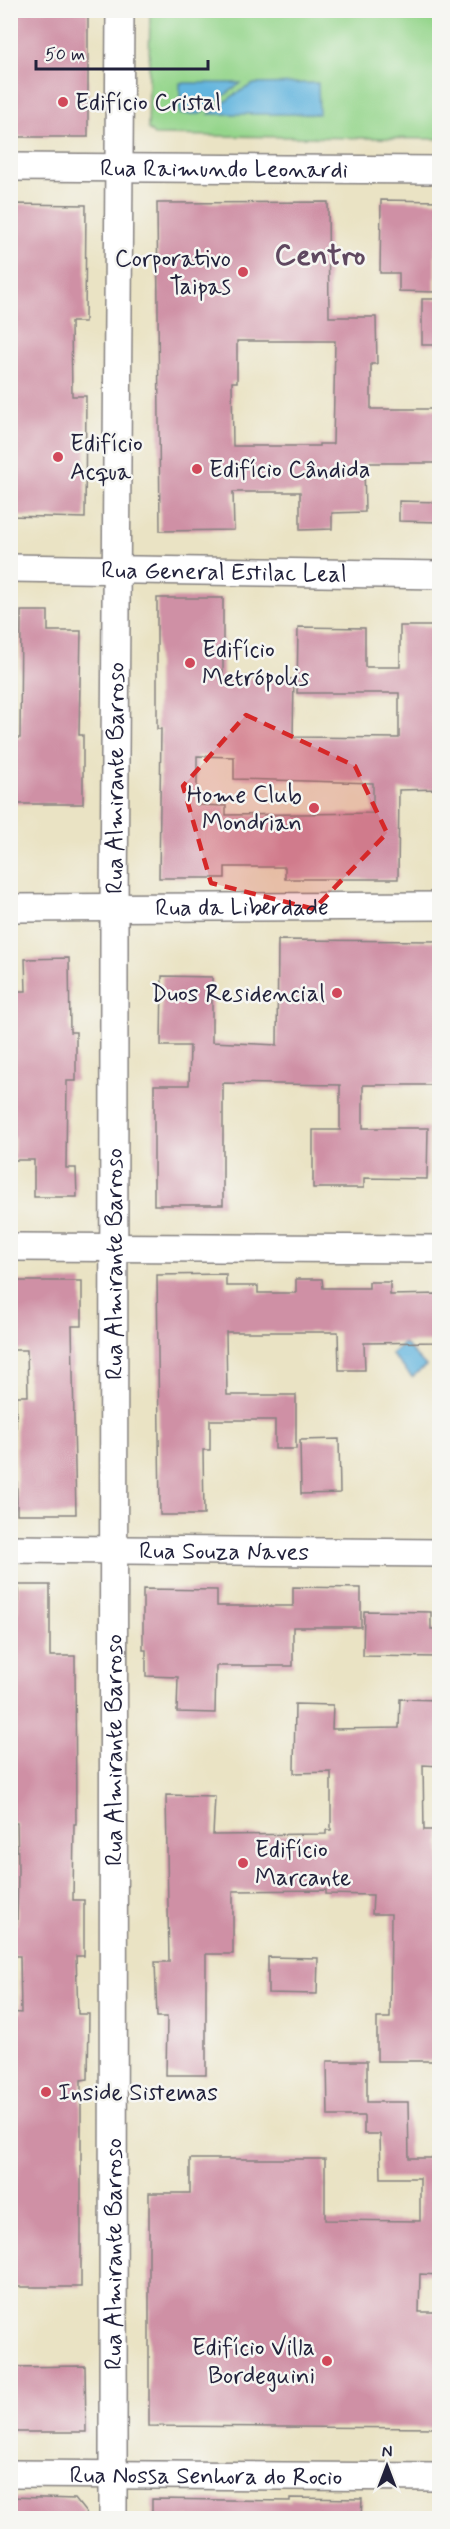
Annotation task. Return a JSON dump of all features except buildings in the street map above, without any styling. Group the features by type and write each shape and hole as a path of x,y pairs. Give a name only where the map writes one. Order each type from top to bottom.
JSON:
{"street":[{"name":"Rua Almirante Barroso","path":"113,2518 114,908 120,10"},
{"name":"Rua Raimundo Leonardi","path":"10,166 440,170"},
{"name":"Rua General Estilac Leal","path":"10,568 440,575"},
{"name":"Rua da Liberdade","path":"10,908 440,906"},
{"path":"10,1247 440,1249"},
{"name":"Rua Souza Naves","path":"10,1549 440,1553"},
{"name":"Rua Nossa Senhora do Rocio","path":"10,2474 440,2477"}],"highlighted area":[{"path":"246,715 355,766 387,833 314,909 211,883 183,786"}],"green space":[{"path":"150,11 439,11 439,139 154,135 148,129"}],"water":[{"path":"180,83 241,83 200,114 180,114"},
{"path":"318,83 319,114 209,114 237,93 254,84"},
{"path":"404,1343 426,1366 412,1377 391,1354"}],"place":[{"name":"Edifício Cristal","path":"63,102"},
{"name":"Corporativo Taipas","path":"243,272"},
{"name":"Edifício Acqua","path":"58,457"},
{"name":"Edifício Cândida","path":"197,469"},
{"name":"Edifício Metrópolis","path":"190,663"},
{"name":"Home Club Mondrian","path":"314,808"},
{"name":"Duos Residencial","path":"337,993"},
{"name":"Edifício Marcante","path":"243,1863"},
{"name":"Inside Sistemas","path":"46,2092"},
{"name":"Edifício Villa Bordeguini","path":"327,2361"}],"district":[{"name":"Centro","path":"320,254"}]}
